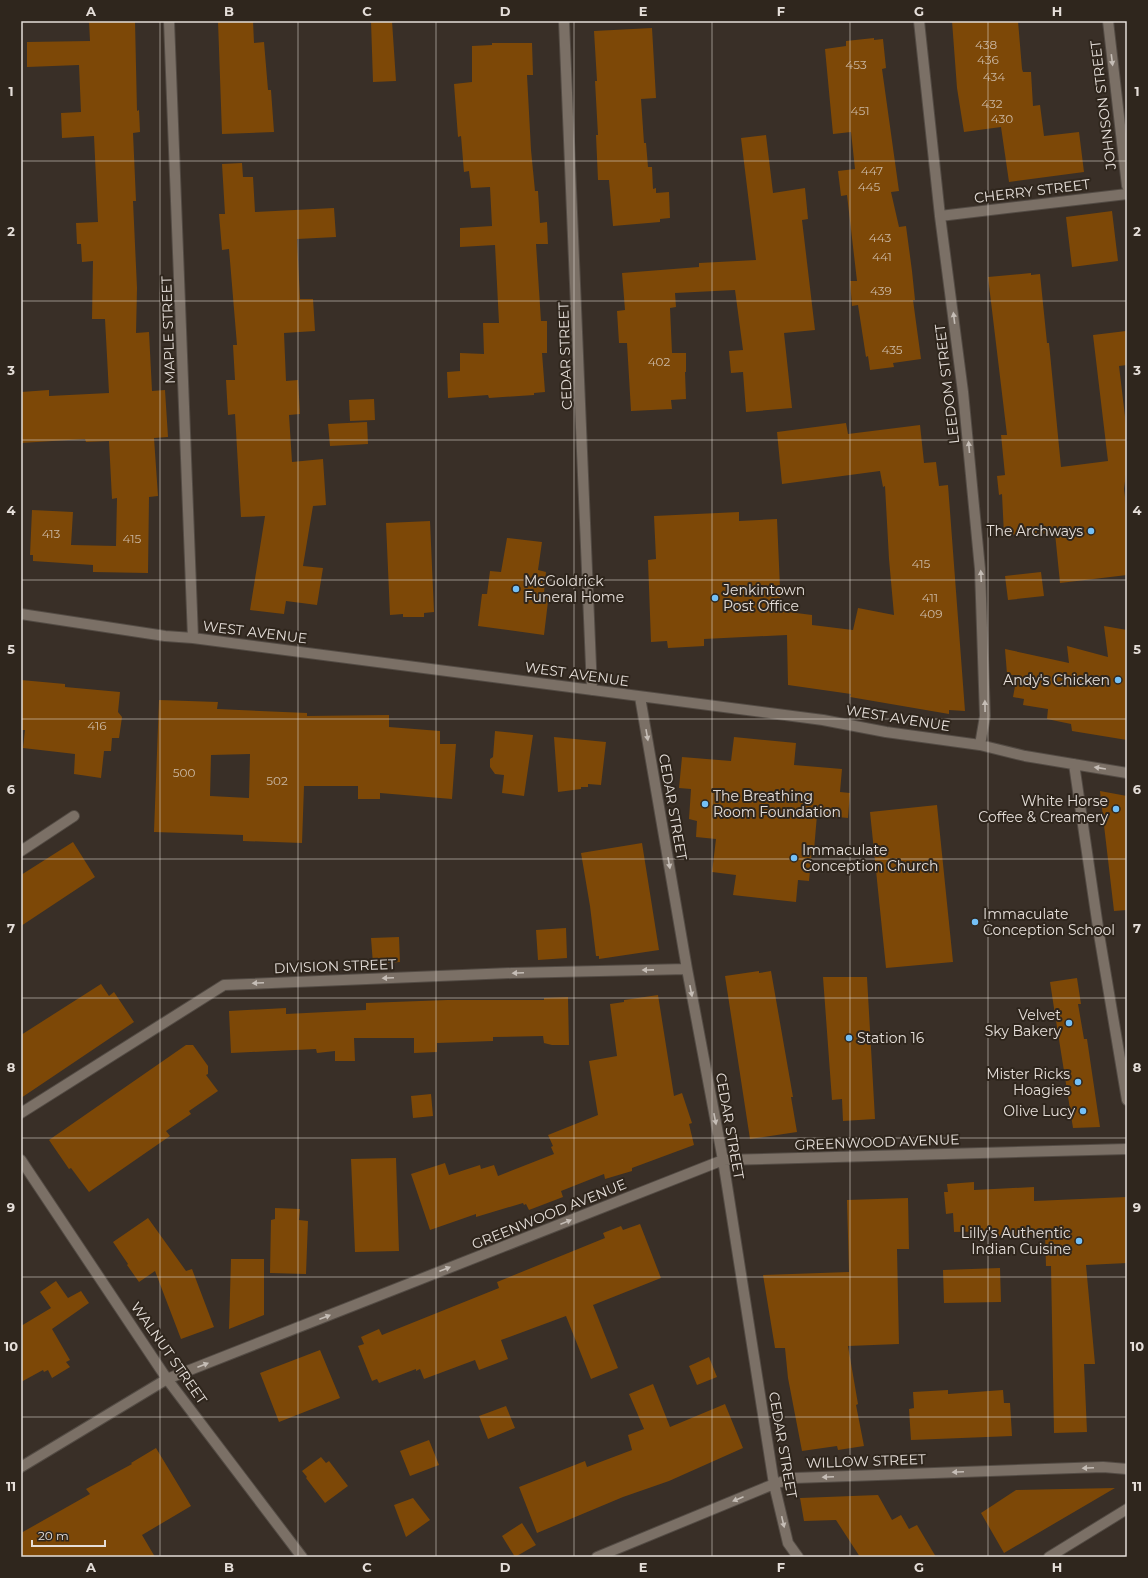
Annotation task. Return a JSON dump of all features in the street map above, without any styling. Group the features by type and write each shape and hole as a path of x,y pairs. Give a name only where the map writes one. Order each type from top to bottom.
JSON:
{"street":[{"name":"MAPLE STREET","path":"169,21 192,638"},
{"name":"CEDAR STREET","path":"564,21 592,690"},
{"name":"LEEDOM STREET","path":"919,21 940,216 963,392 980,569 985,716 980,745"},
{"name":"JOHNSON STREET","path":"1108,21 1127,186"},
{"name":"CHERRY STREET","path":"940,216 1127,194"},
{"name":"WEST AVENUE","path":"21,614 165,636 192,638 455,671 640,697 823,720 886,732 980,745 1024,756 1127,773"},
{"name":"CEDAR STREET","path":"640,697 687,969 723,1160 774,1484 788,1543 798,1557"},
{"path":"1074,764 1099,934 1127,1100"},
{"path":"21,851 74,816"},
{"name":"DIVISION STREET","path":"21,1113 224,984 687,969"},
{"name":"GREENWOOD AVENUE","path":"21,1467 167,1379 723,1160 1127,1149"},
{"name":"WALNUT STREET","path":"21,1160 167,1379 302,1557"},
{"name":"WILLOW STREET","path":"597,1557 774,1484 794,1478 1103,1467 1127,1469"},
{"path":"1049,1557 1127,1509"}],"building":[{"path":"89,21 135,21 137,111 139,110 140,132 133,133 136,201 133,201 137,288 136,333 149,332 152,391 165,390 168,437 154,438 158,496 149,497 148,573 93,572 93,565 33,561 33,555 30,555 32,510 73,512 71,545 116,546 117,498 112,499 109,441 86,442 85,439 21,443 21,392 49,390 49,396 109,393 105,319 92,319 93,261 82,262 81,244 77,244 76,223 98,222 94,136 62,138 61,113 81,112 79,65 27,67 27,42 90,41"},
{"path":"218,21 253,21 254,43 264,42 268,90 271,90 274,132 222,134"},
{"path":"371,21 392,21 396,81 373,82"},
{"path":"952,21 1018,21 1022,69 1023,72 1031,72 1033,106 1040,105 1044,136 1079,132 1084,172 1009,182 1001,127 964,132 957,88"},
{"path":"652,28 656,98 641,99 644,143 646,143 648,167 652,167 653,189 656,188 656,193 669,192 670,218 660,219 660,222 613,226 609,180 598,180 596,135 598,135 595,81 597,81 594,31"},
{"path":"874,38 874,40 883,39 886,68 882,69 899,191 891,192 899,227 906,226 915,300 913,300 921,359 893,363 894,367 870,370 868,356 866,357 858,305 852,306 850,281 857,281 847,195 841,196 838,171 855,169 851,132 833,134 825,49 846,46 846,41"},
{"path":"492,43 532,43 533,75 527,75 531,150 535,191 538,191 540,223 547,222 548,244 536,244 541,321 547,321 547,353 542,353 545,392 534,393 534,395 489,398 488,395 448,398 447,372 460,371 460,353 484,354 483,323 499,323 495,245 460,247 460,228 492,226 490,187 471,188 469,171 464,172 461,136 458,137 454,84 472,82 472,46 492,45"},
{"path":"766,135 773,193 805,188 808,219 802,220 815,330 784,333 792,408 746,412 743,372 731,373 729,351 743,350 735,290 675,293 676,307 670,308 672,353 686,353 686,399 671,400 672,409 631,411 627,343 619,343 617,311 625,310 622,273 699,267 699,263 756,260 741,138"},
{"path":"242,163 243,177 253,177 255,212 334,208 336,237 297,239 300,299 313,299 315,331 284,333 286,381 298,380 300,414 289,415 292,462 323,459 326,505 313,506 303,566 323,568 317,605 286,601 284,614 250,610 265,516 241,517 235,414 228,415 226,380 235,380 233,345 237,345 229,249 222,250 219,214 225,214 222,164"},
{"path":"1112,211 1118,261 1072,267 1066,217"},
{"path":"1031,273 1031,275 1040,274 1047,343 1049,343 1061,467 1108,461 1093,335 1126,331 1127,365 1119,366 1127,433 1127,467 1124,489 1127,512 1127,575 1060,583 1055,533 1004,535 1002,494 999,495 997,476 1005,475 1001,435 1007,435 988,277"},
{"path":"374,399 375,420 350,421 349,400"},
{"path":"367,422 368,444 330,446 328,424"},
{"path":"846,423 848,434 920,425 924,463 936,462 939,486 948,485 965,711 949,710 949,714 850,697 851,694 788,685 787,635 704,639 704,646 668,648 667,641 651,642 648,560 656,559 654,516 739,512 739,521 777,519 781,611 812,615 812,625 853,630 858,608 894,615 885,486 883,487 880,471 782,484 777,432"},
{"path":"430,521 434,612 424,613 424,617 403,617 403,614 390,615 386,523"},
{"name":"McGoldrick Funeral Home","path":"507,538 542,542 538,570 546,572 544,593 549,593 544,635 478,626 482,594 487,594 490,571 501,572"},
{"path":"1041,572 1044,596 1008,600 1005,576"},
{"path":"1104,626 1127,630 1127,740 1072,731 1071,724 1047,719 1048,709 1023,705 1024,699 1013,697 1017,676 1007,674 1005,649 1069,663 1067,646 1108,657"},
{"path":"21,680 65,684 65,687 120,692 118,712 122,717 119,738 112,738 111,751 104,751 101,778 74,774 75,754 23,748 25,730 21,730"},
{"path":"159,700 218,702 217,709 307,713 307,716 389,715 389,727 440,731 440,744 456,744 452,799 380,793 380,799 358,799 358,786 304,786 302,843 243,841 243,835 154,832","holes":["250,754 249,798 210,796 211,755"]},
{"path":"495,731 533,735 524,796 502,793 504,775 495,774 490,767 490,759 493,757"},
{"path":"554,737 606,742 601,785 588,784 588,787 581,787 581,789 558,792"},
{"path":"734,737 796,743 794,765 842,769 840,792 850,793 848,818 817,815 814,850 812,850 809,881 798,880 796,902 733,895 736,875 712,872 716,839 696,837 697,821 689,819 691,789 679,788 682,757 731,761"},
{"path":"1100,791 1127,796 1127,910 1114,911"},
{"path":"937,805 953,962 886,968 870,812"},
{"path":"73,842 95,877 21,926 21,875"},
{"path":"642,843 659,950 599,959 599,956 596,956 590,906 581,853"},
{"path":"566,928 567,958 538,960 536,930"},
{"path":"399,937 400,962 373,964 371,938"},
{"path":"759,971 759,973 771,971 793,1097 791,1097 797,1132 750,1139 725,976"},
{"name":"Station 16","path":"823,977 867,977 875,1119 843,1121 842,1099 832,1100"},
{"path":"1077,978 1081,1004 1078,1004 1084,1039 1087,1039 1100,1127 1073,1128 1054,1008 1050,982"},
{"path":"101,984 109,996 114,992 134,1022 21,1098 21,1035"},
{"path":"658,995 674,1096 682,1093 692,1123 689,1124 694,1145 632,1168 632,1171 605,1179 604,1174 561,1191 563,1197 529,1210 526,1204 524,1205 523,1203 476,1217 476,1214 430,1230 411,1174 445,1163 449,1175 480,1165 481,1169 494,1165 498,1176 554,1154 551,1147 553,1146 548,1135 598,1115 589,1061 617,1056 610,1004 624,1002 624,1000"},
{"path":"568,997 569,1045 552,1045 544,1043 543,1036 493,1037 493,1041 437,1043 437,1052 414,1053 414,1038 354,1038 355,1061 335,1061 335,1051 317,1053 316,1049 231,1053 229,1011 286,1008 286,1014 366,1010 366,1003 447,1000 544,1000 544,998"},
{"path":"186,1045 193,1045 208,1066 208,1074 206,1075 218,1091 189,1111 191,1114 166,1131 170,1136 89,1192 71,1168 69,1169 49,1140"},
{"path":"431,1094 433,1116 413,1118 411,1096"},
{"path":"396,1158 399,1251 355,1252 351,1159"},
{"path":"974,1182 974,1190 1034,1187 1034,1201 1127,1197 1127,1263 1086,1265 1095,1364 1084,1364 1087,1432 1054,1433 1051,1266 1046,1266 1045,1234 995,1236 995,1231 954,1232 953,1213 946,1214 944,1192 948,1192 947,1184"},
{"path":"908,1198 909,1249 897,1249 899,1344 848,1346 858,1404 856,1405 864,1446 838,1450 837,1446 802,1451 788,1378 785,1348 775,1348 763,1275 849,1272 847,1200"},
{"path":"275,1208 300,1209 299,1220 308,1221 306,1274 270,1273 271,1220 275,1219"},
{"path":"148,1218 186,1271 192,1269 214,1327 181,1339 155,1271 139,1282 113,1242"},
{"path":"640,1224 661,1278 593,1305 618,1368 591,1379 566,1316 501,1340 508,1359 479,1370 475,1360 424,1379 420,1369 416,1371 416,1369 379,1383 377,1379 372,1381 358,1346 364,1344 361,1337 379,1329 382,1335 499,1288 497,1282 605,1238 603,1233 621,1226 623,1230"},
{"path":"231,1259 264,1259 264,1315 229,1329"},
{"path":"1000,1268 1001,1302 944,1303 943,1270"},
{"path":"56,1281 68,1298 81,1291 89,1303 52,1329 70,1360 66,1362 70,1367 52,1378 48,1370 44,1372 43,1370 21,1382 21,1326 51,1308 40,1292"},
{"path":"320,1350 340,1398 279,1422 260,1373"},
{"path":"709,1357 717,1377 697,1385 689,1366"},
{"path":"653,1384 670,1427 725,1404 743,1448 669,1481 623,1497 537,1533 519,1487 585,1461 587,1467 632,1450 628,1435 644,1429 629,1394"},
{"path":"948,1390 948,1394 1003,1390 1004,1403 1010,1403 1012,1436 911,1440 909,1409 914,1408 913,1392"},
{"path":"506,1406 515,1428 488,1439 479,1416"},
{"path":"429,1440 439,1465 410,1476 400,1451"},
{"path":"156,1448 191,1506 142,1535 155,1557 21,1557 21,1533 90,1494 86,1489 132,1464 131,1463"},
{"path":"321,1457 326,1463 329,1461 348,1486 325,1503 302,1471"},
{"path":"1115,1488 1004,1553 981,1513 1016,1490"},
{"path":"878,1495 892,1520 901,1515 909,1529 917,1525 936,1557 860,1557 836,1520 804,1521 800,1498"},
{"path":"413,1498 430,1520 406,1537 394,1505"},
{"path":"522,1523 536,1545 515,1557 502,1536"}],"place":[{"name":"The Archways","path":"1091,531"},
{"name":"McGoldrick Funeral Home","path":"516,589"},
{"name":"Jenkintown Post Office","path":"715,598"},
{"name":"Andy's Chicken","path":"1118,680"},
{"name":"The Breathing Room Foundation","path":"705,804"},
{"name":"White Horse Coffee & Creamery","path":"1116,809"},
{"name":"Immaculate Conception Church","path":"794,858"},
{"name":"Immaculate Conception School","path":"975,922"},
{"name":"Velvet Sky Bakery","path":"1069,1023"},
{"name":"Station 16","path":"849,1038"},
{"name":"Mister Ricks Hoagies","path":"1078,1082"},
{"name":"Olive Lucy","path":"1083,1111"},
{"name":"Lilly’s Authentic Indian Cuisine","path":"1079,1241"}]}
